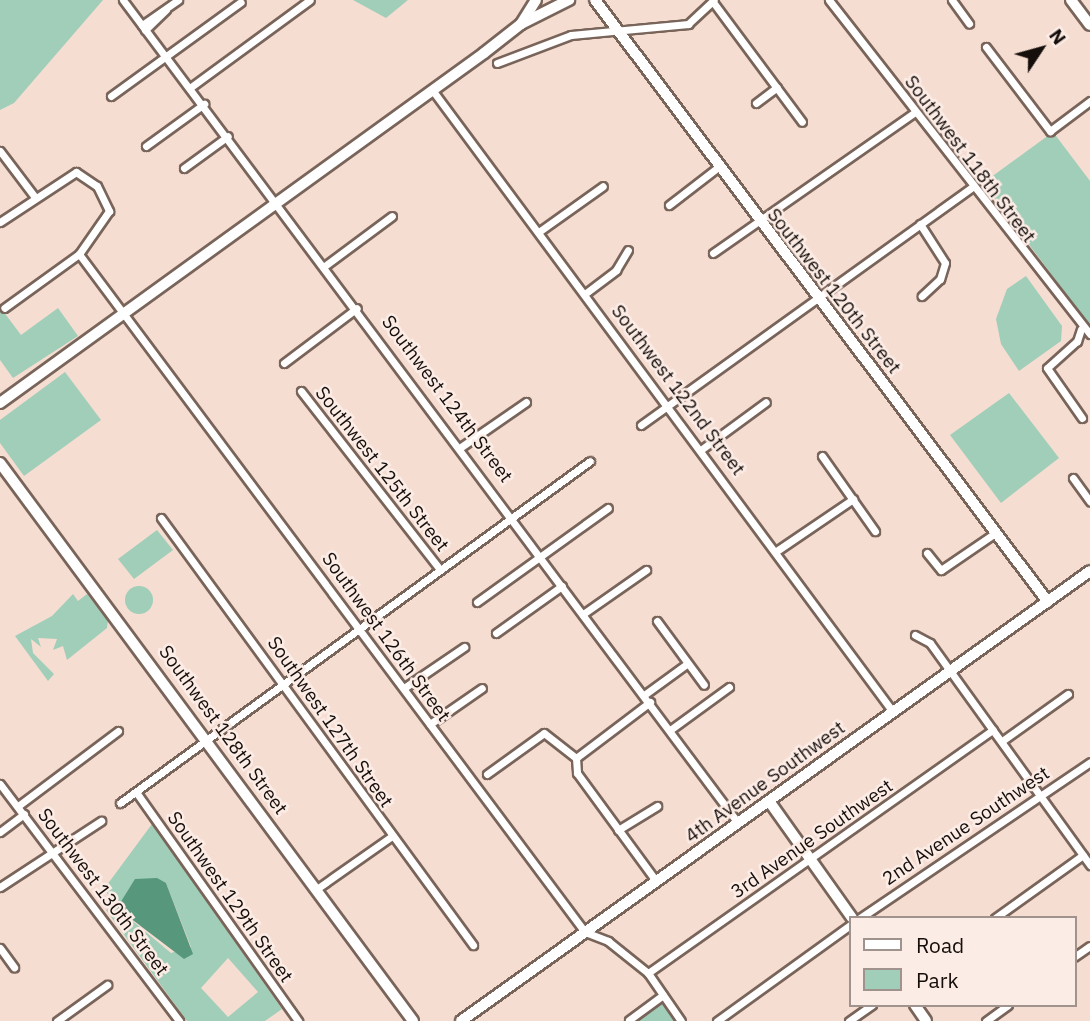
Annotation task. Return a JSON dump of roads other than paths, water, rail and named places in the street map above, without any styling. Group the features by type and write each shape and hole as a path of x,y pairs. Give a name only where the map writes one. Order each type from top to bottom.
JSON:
{"street":[{"name":"Southwest 124th Street","path":"123,0 326,265 738,823"},
{"path":"144,27 178,0"},
{"path":"191,88 300,3 310,0"},
{"path":"521,24 536,0"},
{"path":"0,403 278,204 521,24 569,0"},
{"name":"Southwest 120th Street","path":"595,0 717,168 1048,602"},
{"name":"Southwest 118th Street","path":"829,0 1081,329 1090,334"},
{"path":"952,0 969,23"},
{"path":"1071,0 1090,25"},
{"path":"497,64 554,39 615,28 681,25 713,1 802,122"},
{"path":"111,96 241,2"},
{"path":"986,47 1050,131 1087,103 1090,112"},
{"path":"756,103 777,87"},
{"name":"Southwest 122nd Street","path":"433,91 778,550 893,712"},
{"path":"146,146 204,104"},
{"path":"713,253 915,112"},
{"path":"184,168 228,136"},
{"path":"0,151 34,196"},
{"path":"669,205 717,168"},
{"path":"0,222 34,196 72,173 97,186 108,215 79,254 4,308"},
{"path":"540,231 603,186"},
{"path":"641,425 971,188"},
{"path":"326,265 392,216"},
{"path":"920,224 945,263 940,279 922,296"},
{"path":"586,293 621,265 628,250"},
{"name":"Southwest 126th Street","path":"79,254 359,624 585,932 608,941 648,973 681,1021"},
{"path":"284,363 357,308"},
{"path":"1081,329 1047,374 1082,418"},
{"name":"Southwest 125th Street","path":"300,391 438,567"},
{"path":"461,447 526,402"},
{"path":"702,449 766,402"},
{"path":"822,456 875,531"},
{"path":"120,803 282,680 590,461"},
{"name":"Southwest 128th Street","path":"0,463 208,736 413,1021"},
{"path":"1073,478 1090,502"},
{"path":"778,550 853,499"},
{"path":"477,602 608,508"},
{"name":"Southwest 127th Street","path":"161,518 282,680 472,944"},
{"path":"927,553 941,570 995,533"},
{"path":"583,614 646,570"},
{"name":"4th Avenue Southwest","path":"461,1021 1090,571"},
{"path":"496,633 562,586"},
{"path":"657,621 704,685"},
{"path":"915,635 930,643 1090,865"},
{"path":"404,688 464,647"},
{"path":"644,695 688,663"},
{"path":"670,730 729,687"},
{"path":"430,724 482,688"},
{"path":"1002,741 1068,694"},
{"path":"576,758 650,702"},
{"name":"3rd Avenue Southwest","path":"648,973 993,730"},
{"path":"18,806 118,731"},
{"path":"487,774 544,733 576,758 577,773 656,881"},
{"name":"2nd Avenue Southwest","path":"863,916 1090,762"},
{"name":"Southwest 130th Street","path":"0,784 52,849 179,1021"},
{"name":"Southwest 129th Street","path":"136,792 298,1021"},
{"path":"769,801 851,916"},
{"path":"618,830 657,806"},
{"path":"0,832 24,814"},
{"path":"0,887 52,849 101,821"},
{"path":"318,888 392,836"},
{"path":"998,916 1083,855"},
{"path":"717,1021 848,926"},
{"path":"0,948 14,967"},
{"path":"57,1021 107,985"},
{"path":"629,1020 663,995"},
{"path":"849,1021 869,1007"},
{"path":"986,1021 1005,1007"}]}
